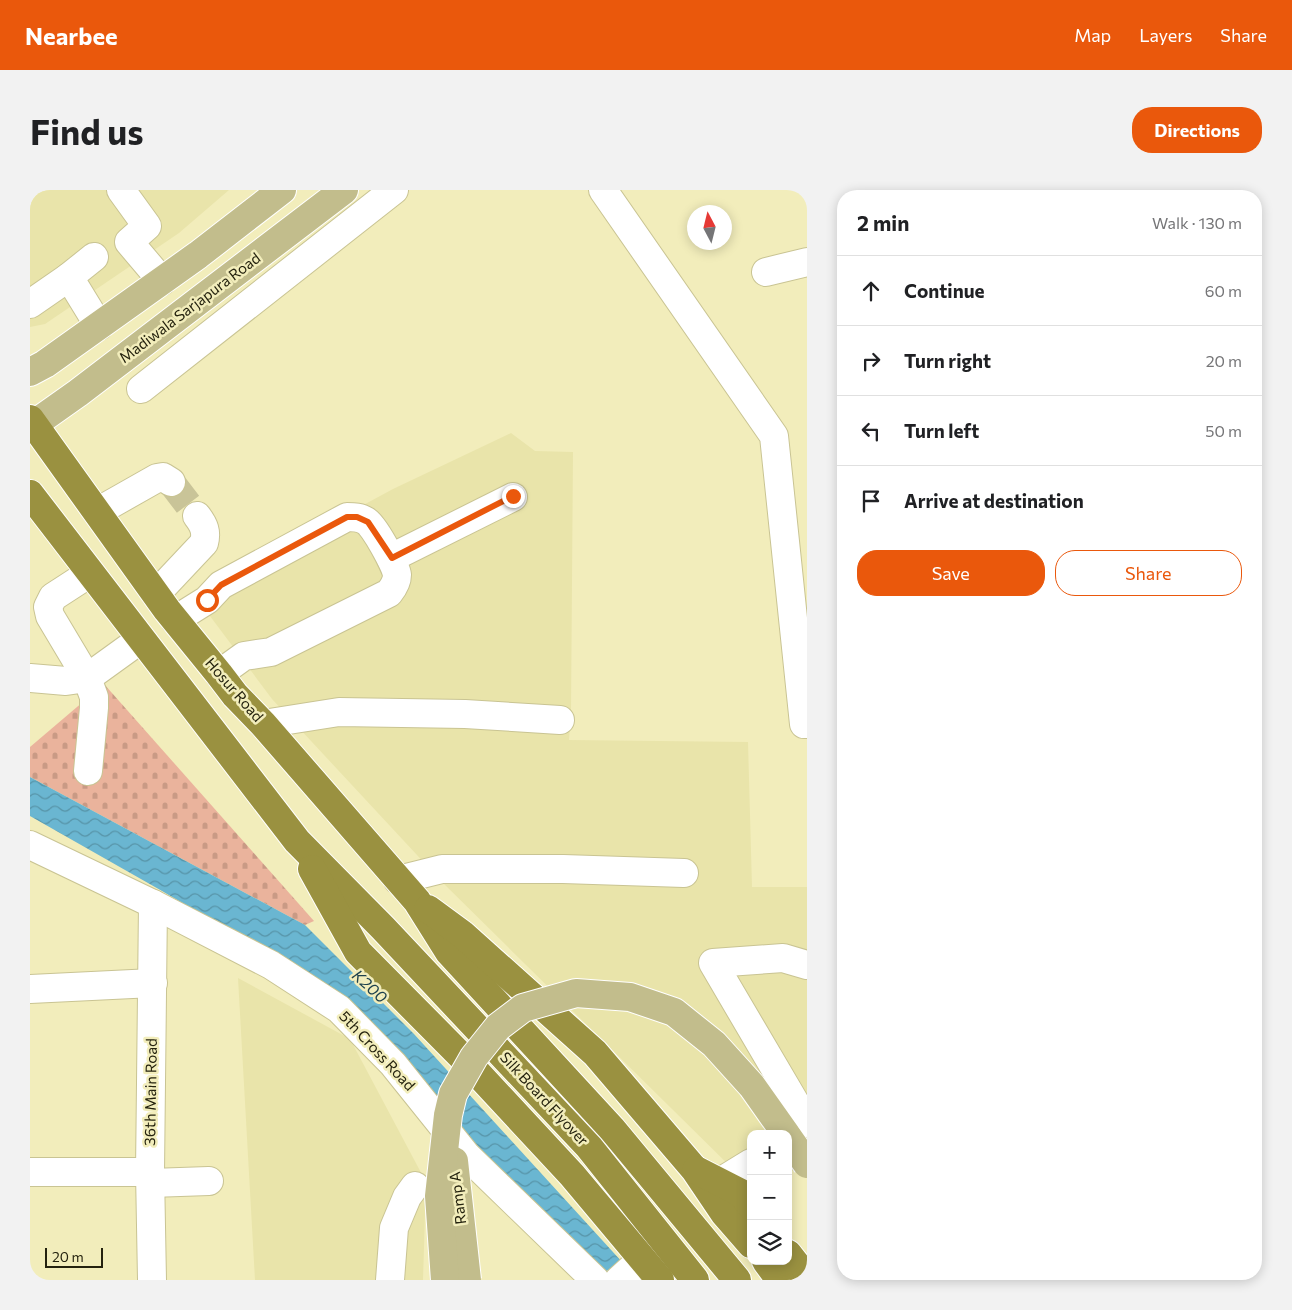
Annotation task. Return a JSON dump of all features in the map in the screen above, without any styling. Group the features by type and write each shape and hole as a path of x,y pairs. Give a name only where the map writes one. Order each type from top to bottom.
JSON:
{"highway":[{"name":"Hosur Road","path":"31,423 175,620 234,695 263,724 417,901 449,952"},
{"path":"30,494 297,841 358,952 468,1063 572,1175 630,1270 660,1280"},
{"name":"Silk Board Flyover","path":"297,841 383,928 589,1147 695,1280"},
{"path":"417,901 462,934 595,1052 695,1170 724,1214 747,1240"},
{"name":"Silk Board Flyover","path":"449,952 612,1129 737,1280"},
{"path":"695,1170 741,1193 747,1201"},
{"path":"792,1259 807,1278"},
{"path":"769,1265 780,1280"}],"main road":[{"path":"30,372 45,364 198,255 282,190"},
{"name":"Madiwala Sarjapura Road","path":"31,423 78,393 344,190"},
{"path":"445,1280 438,1196 448,1115 454,1094 474,1057 498,1027 523,1008 576,993 630,997 674,1012 714,1044 752,1086 783,1130"},
{"name":"Ramp A","path":"448,1115 467,1280"},
{"path":"792,1143 807,1164"}],"street":[{"path":"121,190 147,226 130,242 162,281"},
{"path":"142,389 394,190"},
{"path":"603,190 774,436 804,724 807,724"},
{"path":"30,304 94,257"},
{"path":"766,272 807,262"},
{"path":"69,277 98,326"},
{"path":"97,512 157,478 163,477 171,482"},
{"path":"392,558 513,496"},
{"path":"156,594 204,544 205,529 197,516"},
{"path":"175,620 207,600 221,585 347,517 357,517 368,522 392,558 397,575 390,593 271,652 244,656 219,674"},
{"path":"88,771 94,697 87,678 50,616 48,607 53,597 90,573"},
{"path":"30,678 66,681 87,678 141,639"},
{"path":"263,724 340,712 465,714 560,720"},
{"name":"5th Cross Road","path":"30,845 153,904 271,965 338,1009 393,1064 466,1155 595,1280"},
{"path":"398,880 442,868 684,873"},
{"name":"36th Main Road","path":"152,1280 150,1177 153,904"},
{"path":"807,965 783,958 713,963 807,1123"},
{"path":"30,989 153,983"},
{"path":"792,1135 807,1128"},
{"path":"720,1182 747,1165"},
{"path":"30,1172 209,1181"},
{"path":"390,1280 394,1228 407,1198 415,1186"}],"shaded area":[{"path":"30,190 229,190 179,233 45,324 30,327"},
{"path":"511,433 535,451 573,452 571,712 569,740 748,742 752,887 807,887 807,1167 792,1171 792,1130 747,1130 747,1183 443,883 272,699 195,596 393,489"},
{"path":"238,978 350,1039 426,1182 423,1280 255,1280"}],"green space":[{"path":"104,684 314,921 305,925 30,777 30,747"}],"water":[{"path":"30,777 305,925 414,1034 623,1263 596,1276 342,997 30,816"}],"tunnel":[{"path":"171,482 197,516"}],"route":[{"path":"207,600 221,585 347,517 357,517 368,522 392,558 513,496"}],"water label":[{"name":"K200","path":"370,986"}]}
